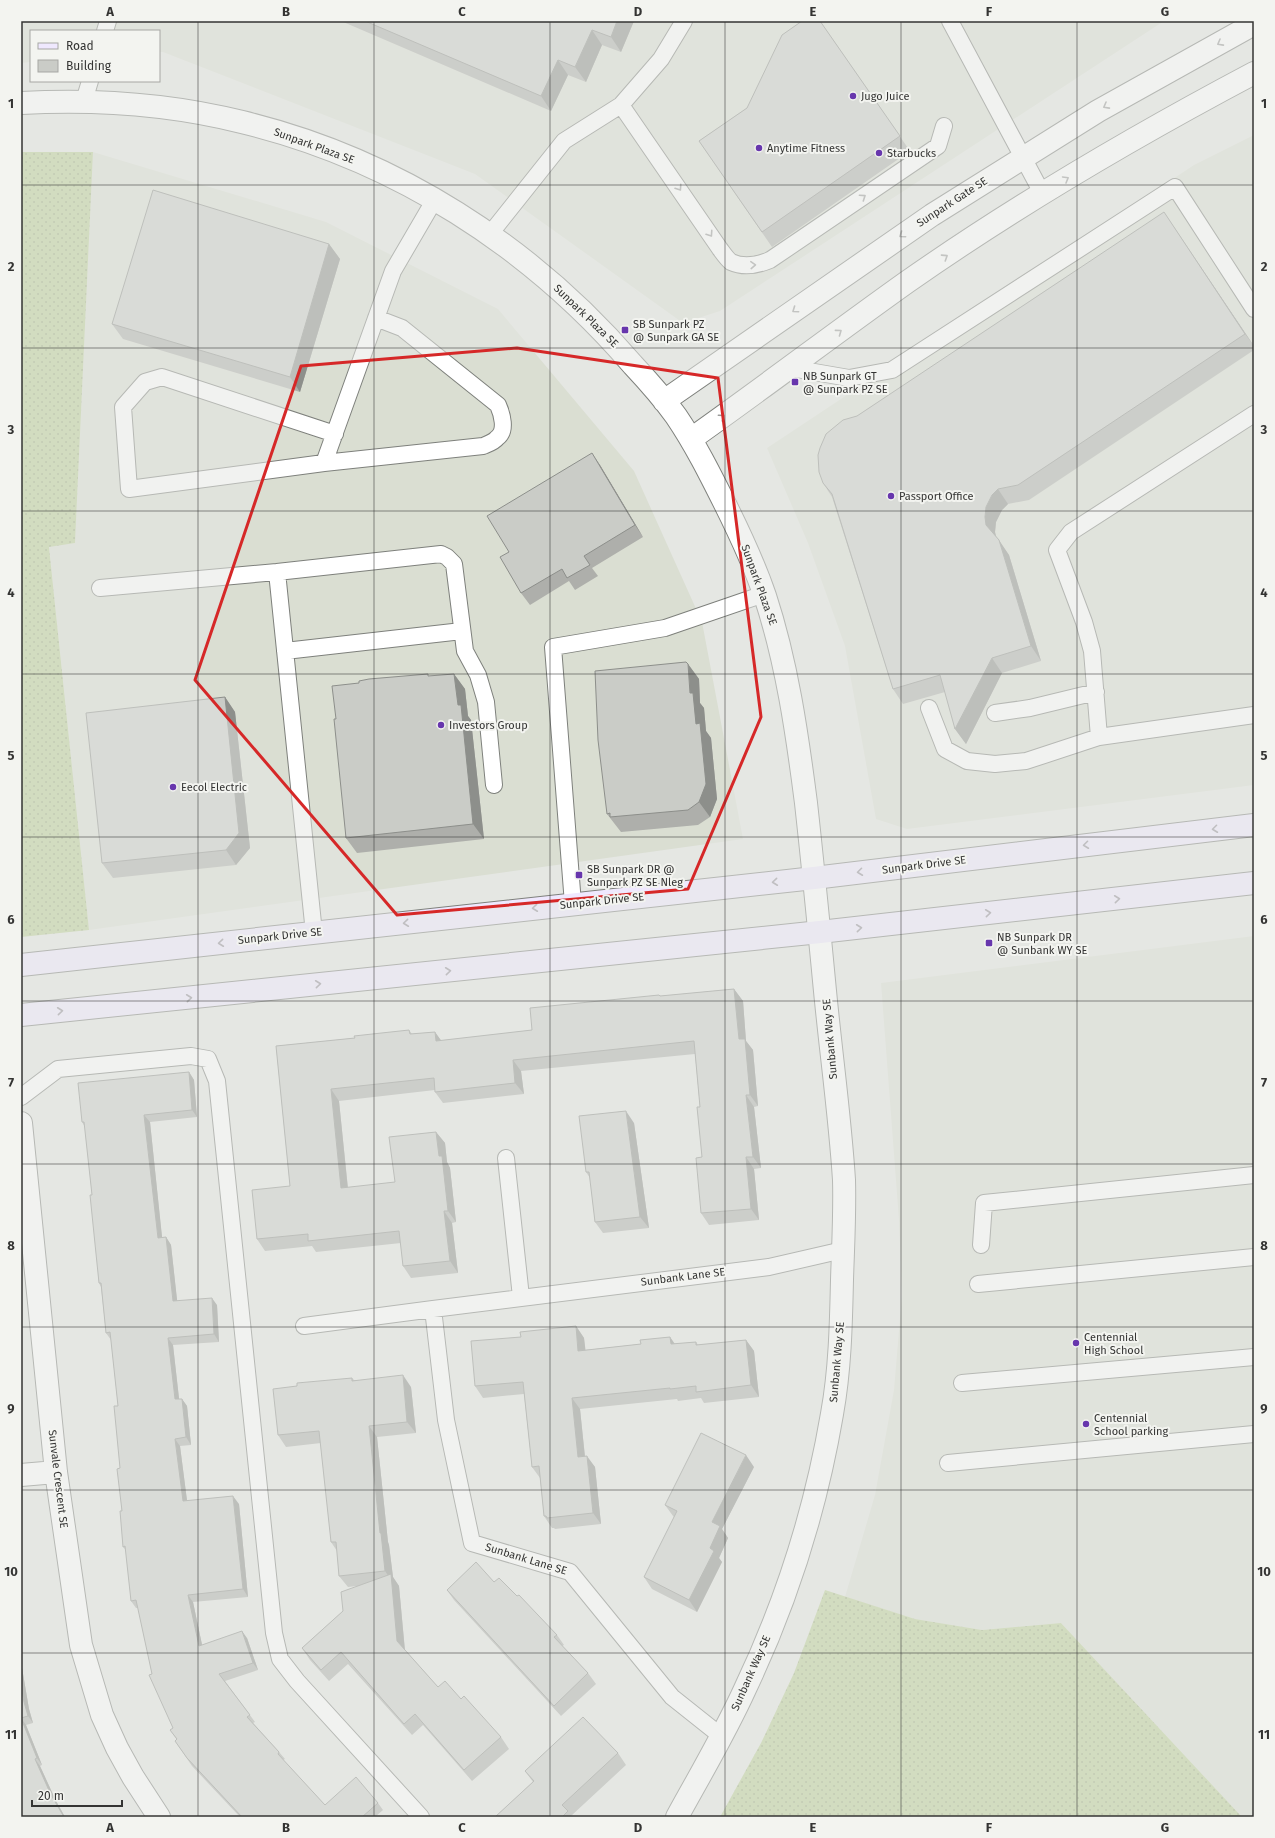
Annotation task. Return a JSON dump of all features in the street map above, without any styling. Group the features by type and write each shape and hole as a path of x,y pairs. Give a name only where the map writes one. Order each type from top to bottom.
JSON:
{"street":[{"name":"Sunpark Gate SE","path":"664,401 932,214 1098,111 1254,24"},
{"path":"691,439 791,368 907,282 1042,193 1208,97 1254,73"},
{"name":"Sunpark Plaza SE","path":"21,103 87,91 140,104 240,121 305,140 382,171 435,198 490,234 579,306 609,336 664,401 691,439 710,473 745,544 764,594 782,652 792,700 814,878"},
{"name":"Sunpark Drive SE","path":"21,965 814,878 1254,825"},
{"name":"Sunbank Way SE","path":"677,1817 745,1690 776,1615 798,1552 818,1478 833,1412 840,1344 844,1181 814,878"},
{"path":"21,1015 820,932 1254,883"},
{"name":"Sunvale Crescent SE","path":"21,1123 56,1472 81,1646 90,1681 102,1715 117,1748 133,1777 159,1817"},
{"path":"21,1475 56,1472"}],"lane":[{"path":"490,234 564,141 621,105 661,59 684,21"},
{"path":"950,21 1042,193"},
{"path":"621,105 720,250 731,261 745,265 759,265 770,260 938,146 944,126"},
{"path":"791,368 849,378 892,370 1175,187 1254,309"},
{"path":"324,464 393,271 435,198"},
{"path":"335,434 162,377 145,382 123,407 129,489 324,464 483,446 498,438 502,431 503,418 498,405 402,328 376,318"},
{"path":"1099,737 1092,651 1084,622 1057,550 1071,532 1254,414"},
{"path":"100,588 277,572 441,554 447,557 454,564 465,651 478,675 486,702 494,785"},
{"path":"277,572 314,933"},
{"path":"573,904 553,647 665,628 764,594"},
{"path":"286,651 462,631"},
{"path":"996,713 1030,708 1096,692"},
{"path":"930,708 945,749 967,761 995,764 1026,761 1099,737 1254,715"},
{"path":"21,1097 58,1069 191,1056 208,1059 217,1081 274,1632 280,1659 296,1681 415,1815"},
{"path":"506,1158 521,1298"},
{"path":"981,1245 984,1203 1254,1174"},
{"name":"Sunbank Lane SE","path":"304,1326 770,1266 843,1250"},
{"path":"978,1284 1254,1257"},
{"name":"Sunbank Lane SE","path":"433,1309 446,1420 472,1543 570,1572 672,1697 721,1736"},
{"path":"962,1383 1254,1357"},
{"path":"948,1463 1254,1434"}],"highlighted area":[{"path":"517,348 718,378 761,717 688,889 397,915 195,680 301,366"}],"shaded area":[{"path":"21,21 1164,21 720,311 683,323 475,174 160,52 160,30 30,30 30,62 21,63"},
{"path":"1254,135 1254,785 907,829 876,819 845,646 808,543 767,448 1194,165"},
{"path":"93,152 326,222 498,309 634,471 702,622 743,839 89,930 49,546 75,543"},
{"name":"Centennial High School","path":"1254,936 1254,1817 1242,1817 1061,1623 982,1630 915,1619 845,1597 875,1495 894,1390 902,1295 899,1220 881,983"}],"green space":[{"path":"21,152 93,152 75,543 49,547 89,930 21,937"},
{"path":"825,1590 915,1619 982,1630 1061,1623 1242,1817 720,1817 761,1743 794,1673"}],"building":[{"path":"365,21 617,21 611,37 592,30 575,67 558,60 541,96"},
{"path":"802,21 820,21 900,136 762,232 699,141 747,108 782,35"},
{"path":"153,190 329,244 290,377 112,324"},
{"path":"1164,212 1245,334 1018,485 998,489 992,495 986,507 986,525 999,540 1031,646 992,658 955,729 940,675 893,689 832,494 823,483 819,472 818,455 820,448 826,434 843,420 857,416"},
{"path":"592,453 635,525 584,556 590,565 567,578 562,569 521,593 500,557 509,552 487,516"},
{"path":"686,662 688,664 690,693 693,693 696,724 700,723 706,784 699,802 688,810 610,817 610,813 607,814 598,740 595,671"},
{"path":"428,674 428,676 454,674 458,705 461,705 473,824 346,838 332,686 359,683 359,681 369,679"},
{"name":"Eecol Electric","path":"225,697 239,833 226,850 102,863 86,713"},
{"path":"734,989 739,1039 745,1039 750,1095 746,1095 753,1157 746,1157 751,1209 701,1213 696,1158 702,1157 697,1107 700,1107 694,1041 513,1060 515,1083 435,1092 434,1078 331,1089 341,1188 395,1182 389,1137 436,1132 439,1156 442,1156 448,1211 444,1211 450,1261 403,1266 399,1231 308,1241 308,1234 257,1239 252,1190 290,1186 276,1046 355,1038 354,1036 409,1030 410,1034 435,1032 436,1041 532,1030 530,1008"},
{"path":"189,1072 192,1110 144,1115 158,1238 166,1237 173,1301 212,1298 214,1334 168,1338 175,1399 182,1399 186,1437 175,1439 183,1501 233,1496 243,1589 188,1595 199,1646 242,1631 253,1663 219,1674 250,1715 247,1717 279,1752 278,1754 325,1805 356,1777 378,1803 362,1817 242,1817 187,1758 175,1741 177,1739 170,1730 173,1728 149,1675 152,1674 136,1600 131,1601 125,1546 123,1547 120,1511 122,1511 117,1469 120,1468 114,1406 118,1406 110,1332 106,1333 101,1283 99,1283 90,1195 92,1195 78,1083"},
{"path":"626,1111 640,1217 595,1222 589,1172 586,1172 579,1116"},
{"path":"576,1326 578,1351 641,1344 640,1340 670,1337 671,1344 696,1342 696,1345 746,1340 751,1385 696,1392 696,1386 572,1398 578,1457 587,1456 593,1513 547,1518 544,1516 539,1466 532,1467 523,1382 475,1386 471,1341 521,1337 520,1332"},
{"path":"403,1375 407,1422 369,1426 385,1571 339,1576 336,1542 331,1542 319,1431 278,1435 273,1389 297,1386 297,1383 352,1378 352,1381"},
{"path":"701,1433 746,1455 712,1522 720,1526 710,1548 714,1551 689,1600 644,1577 677,1511 665,1505"},
{"path":"476,1562 494,1582 499,1578 517,1596 519,1595 557,1635 554,1637 588,1673 554,1706 447,1590"},
{"path":"391,1574 397,1641 438,1687 445,1681 461,1699 464,1696 501,1737 464,1770 415,1714 404,1724 341,1652 321,1670 302,1648 343,1611 341,1592"},
{"path":"21,1685 28,1716 21,1718"},
{"path":"583,1717 618,1753 562,1805 568,1811 562,1817 495,1817 534,1781 525,1771"},
{"path":"21,1718 37,1758 35,1759 51,1795 64,1817 21,1817"}],"place":[{"name":"Jugo Juice","path":"853,96"},
{"name":"Anytime Fitness","path":"759,148"},
{"name":"Starbucks","path":"879,153"},
{"name":"SB Sunpark PZ @ Sunpark GA SE","path":"625,330"},
{"name":"NB Sunpark GT @ Sunpark PZ SE","path":"795,382"},
{"name":"Passport Office","path":"891,496"},
{"name":"Investors Group","path":"441,725"},
{"name":"Eecol Electric","path":"173,787"},
{"name":"SB Sunpark DR @ Sunpark PZ SE Nleg","path":"579,875"},
{"name":"NB Sunpark DR @ Sunbank WY SE","path":"989,943"},
{"name":"Centennial High School","path":"1076,1343"},
{"name":"Centennial School parking","path":"1086,1424"}]}
